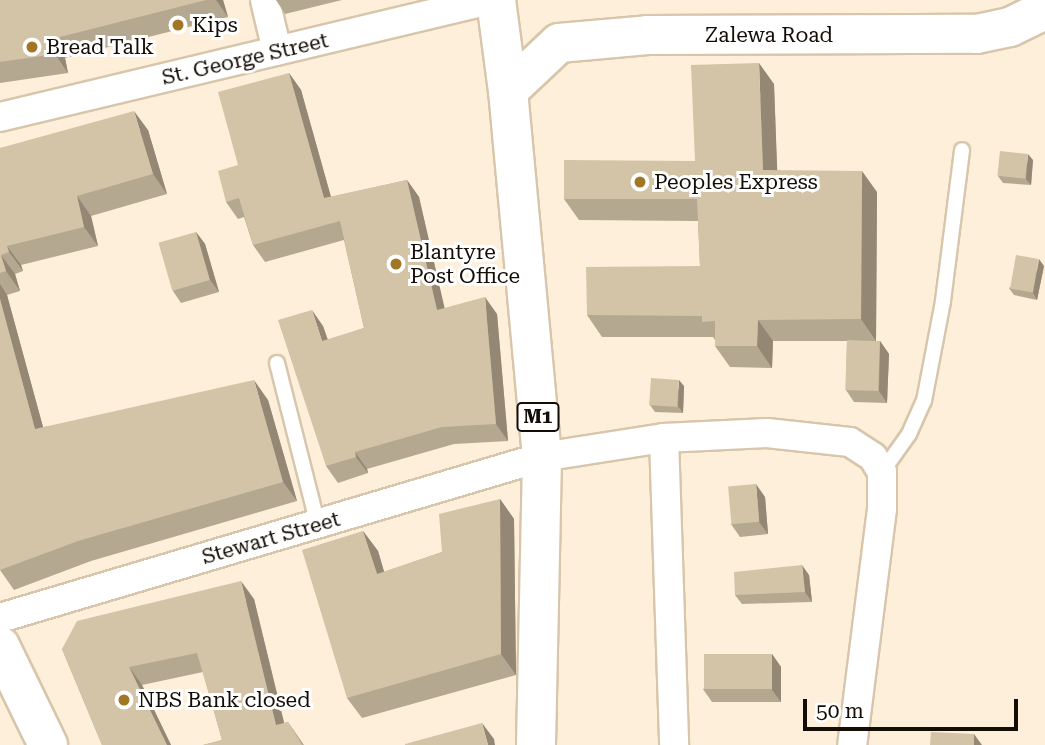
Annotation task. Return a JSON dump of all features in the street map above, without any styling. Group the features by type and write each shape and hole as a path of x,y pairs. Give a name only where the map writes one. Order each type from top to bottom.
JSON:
{"main road":[{"path":"496,0 508,91"},
{"name":"Zalewa Road","path":"508,91 559,43 648,35 977,34 1010,27 1045,10"},
{"name":"M1","path":"508,91 542,457 536,745"},
{"path":"0,646 48,745"}],"street":[{"path":"265,0 277,51"},
{"name":"St. George Street","path":"0,117 489,0"},
{"name":"Stewart Street","path":"0,618 542,457 664,438 767,433 850,443 873,457 882,472"},
{"path":"664,438 674,745"},
{"path":"852,745 882,472"}],"lane":[{"path":"882,472 909,434 924,401 943,301 962,150"},
{"path":"277,363 317,525"}],"building":[{"path":"0,0 206,0 52,39 55,54 0,62"},
{"path":"759,63 763,170 862,171 861,319 758,320 757,346 715,346 715,321 702,322 702,316 587,315 586,267 700,266 697,199 564,199 564,160 695,161 691,65"},
{"path":"289,73 324,198 407,180 437,310 485,297 496,424 442,427 355,452 356,457 326,466 278,320 312,310 322,341 364,328 340,221 253,245 239,198 226,202 218,171 238,165 218,92"},
{"path":"134,111 153,174 77,196 84,227 7,246 9,252 1,255 6,271 0,273 0,148"},
{"path":"1000,151 1028,154 1025,179 997,176"},
{"path":"196,232 210,280 172,291 159,243"},
{"path":"1016,255 1039,259 1033,292 1010,288"},
{"path":"0,299 35,429 254,380 283,482 78,541 0,570"},
{"path":"847,340 880,341 878,391 845,390"},
{"path":"651,378 679,380 677,407 649,405"},
{"path":"756,484 759,522 731,524 728,486"},
{"path":"500,499 501,654 347,698 302,550 363,531 377,574 442,552 439,514"},
{"path":"802,565 805,592 735,595 734,572"},
{"path":"241,581 276,725 288,722 302,745 203,745 222,740 197,653 129,667 167,745 102,745 62,649 77,621"},
{"path":"704,654 772,654 772,689 704,689"},
{"path":"482,723 488,745 405,745 405,744"},
{"path":"931,732 974,734 974,745 930,745"}],"place":[{"name":"Kips","path":"178,25"},
{"name":"Bread Talk","path":"32,47"},
{"name":"Peoples Express","path":"640,182"},
{"name":"Blantyre Post Office","path":"396,264"},
{"name":"NBS Bank closed","path":"124,700"}]}
